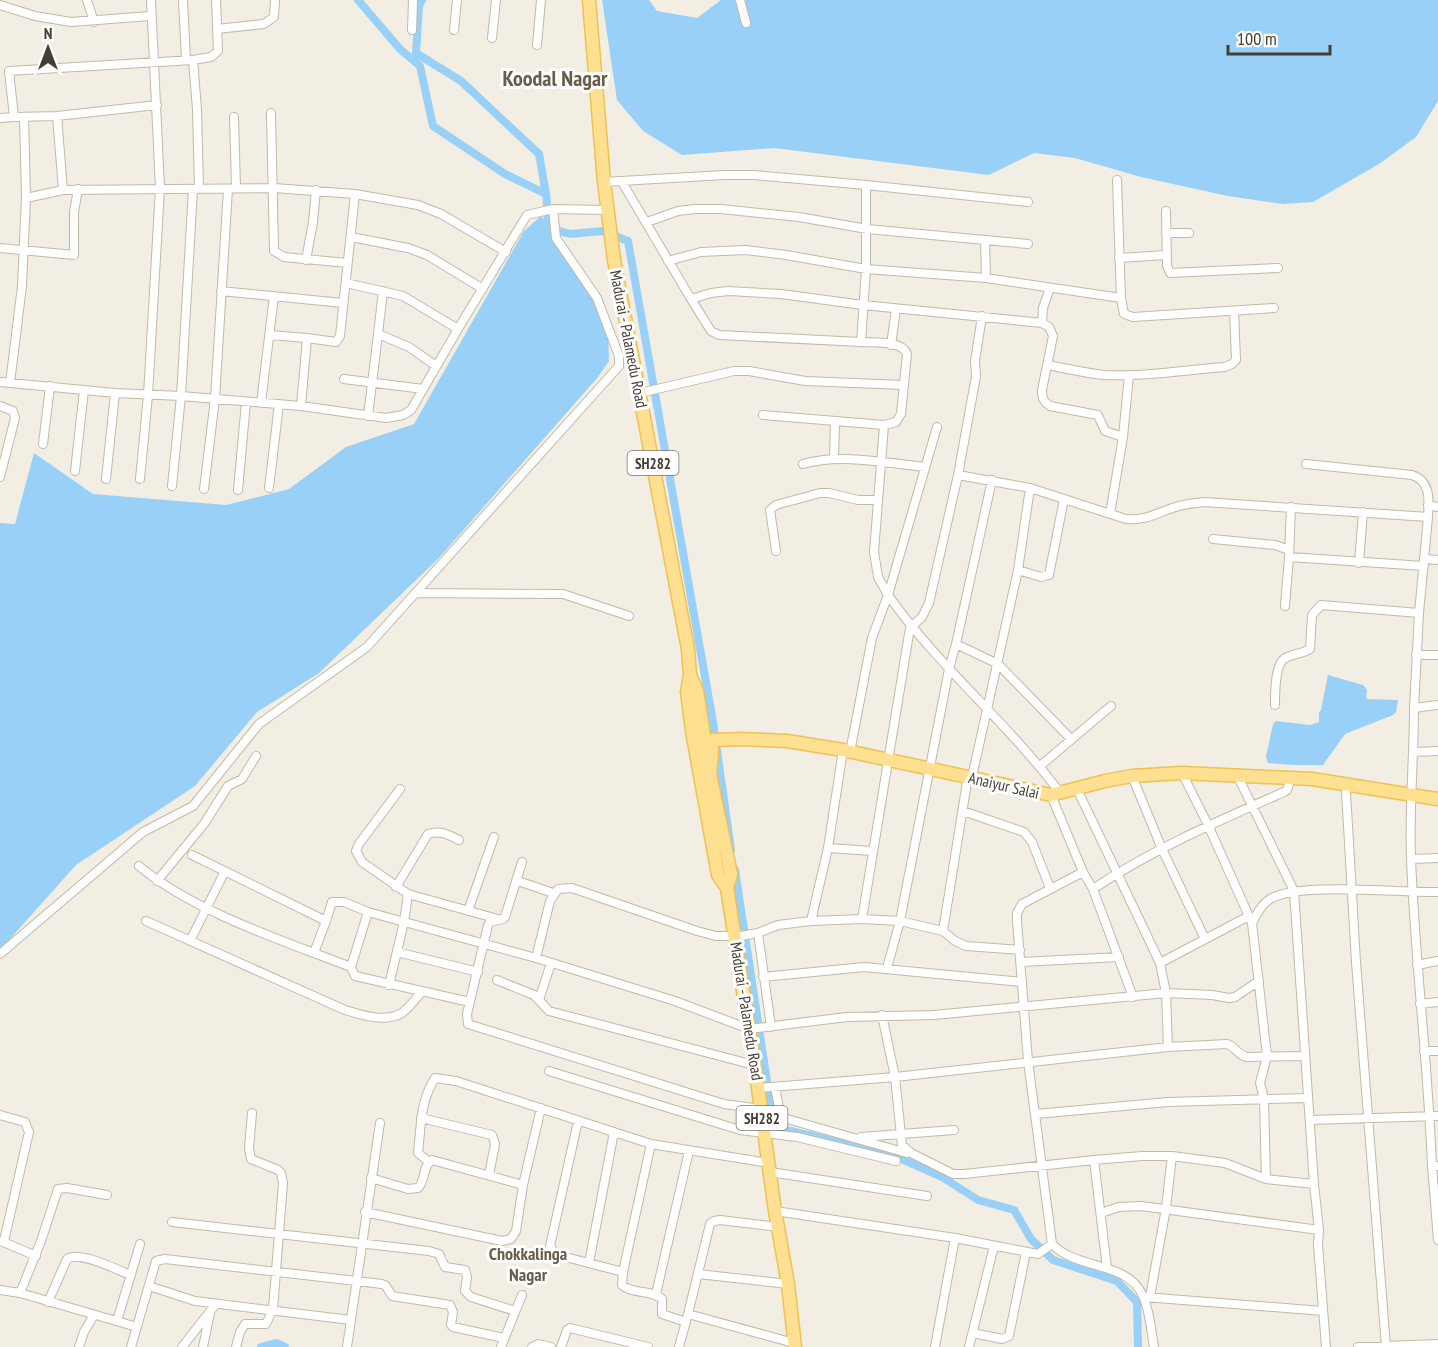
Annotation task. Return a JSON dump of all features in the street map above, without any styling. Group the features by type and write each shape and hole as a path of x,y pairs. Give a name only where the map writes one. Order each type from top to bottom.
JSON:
{"main road":[{"name":"Madurai - Palamedu Road","path":"589,0 604,182 613,251 688,649 690,675 687,693 692,731"},
{"name":"Madurai - Palamedu Road","path":"690,675 711,737 711,803"},
{"name":"Anaiyur Salai","path":"692,731 711,737 787,741 847,751 1030,792 1056,795 1132,776 1182,773 1312,779 1347,788"},
{"name":"Madurai - Palamedu Road","path":"711,737 711,803 731,874 727,888 738,936 754,1065 788,1284 795,1345"},
{"name":"Anaiyur Salai","path":"1267,777 1410,798 1438,806"},
{"name":"Anaiyur Salai","path":"1410,798 1438,799"}],"street":[{"path":"87,0 93,22"},
{"path":"140,478 148,395 160,188 151,0"},
{"path":"172,486 196,189 197,109 183,0"},
{"path":"0,71 154,63 216,55 218,51 216,0"},
{"path":"217,29 264,24 274,17 275,0"},
{"path":"412,30 413,0"},
{"path":"454,30 457,0"},
{"path":"492,38 496,0"},
{"path":"537,45 541,0"},
{"path":"740,0 746,23"},
{"path":"0,5 58,21 93,22 150,16"},
{"path":"9,71 14,117"},
{"path":"0,118 57,116 157,105"},
{"path":"271,113 274,251 284,257 347,262"},
{"path":"57,116 63,190"},
{"path":"10,383 20,308 24,250 26,198 24,117"},
{"path":"204,489 232,188 234,117"},
{"path":"604,182 754,175 1028,202"},
{"path":"1116,180 1120,298 1124,314 1133,317 1274,308"},
{"path":"622,182 711,331 718,335 891,345 901,347 906,351 899,419 892,424 763,415"},
{"path":"861,342 866,269 866,185"},
{"path":"26,198 63,190 160,188 274,188 355,194 396,200 426,208 441,214 506,252"},
{"path":"0,249 74,255 74,212 78,189"},
{"path":"306,260 316,190"},
{"path":"270,335 336,342 340,336 355,194"},
{"path":"0,382 115,393 301,406 386,418 403,415 411,410 527,215 549,209 608,214"},
{"path":"0,954 143,832 193,806 260,724 367,647 619,366 619,356 597,297 556,238 549,209"},
{"path":"647,222 678,211 721,209 799,217 867,229 1028,244"},
{"path":"1166,211 1167,271 1170,273 1278,268"},
{"path":"1166,233 1190,233"},
{"path":"351,237 408,248 427,255 483,289"},
{"path":"985,240 986,278"},
{"path":"669,261 701,252 745,250 866,269 986,278 1120,298"},
{"path":"1119,258 1166,255"},
{"path":"345,283 403,296 458,329"},
{"path":"1042,323 1043,308 1050,288"},
{"path":"221,291 343,303"},
{"path":"368,416 383,291"},
{"path":"691,299 728,291 781,294 896,309 1042,323 1049,327 1053,336 1049,365 1042,390 1044,402 1050,406 1098,415 1106,431 1123,437"},
{"path":"261,403 274,296"},
{"path":"891,345 896,309"},
{"path":"1049,365 1083,373 1129,375 1225,367 1236,360 1234,311"},
{"path":"862,919 910,628 926,611 929,603 958,475 976,376 975,361 982,316"},
{"path":"378,334 409,347 436,366"},
{"path":"301,406 307,338"},
{"path":"640,393 734,371 749,371 805,381 903,385"},
{"path":"1110,514 1123,437 1129,375"},
{"path":"344,379 423,389"},
{"path":"43,444 50,386"},
{"path":"75,471 84,390"},
{"path":"106,479 115,393"},
{"path":"238,490 246,402"},
{"path":"269,488 279,404"},
{"path":"0,406 9,408 15,414 0,477"},
{"path":"834,459 836,421"},
{"path":"884,425 875,560 878,578 910,628 987,707 1040,766 1056,795 1083,872 1093,889 1133,997"},
{"path":"811,921 872,638 888,595 937,427"},
{"path":"802,464 834,459 925,467"},
{"path":"1306,464 1412,475 1421,478 1426,485 1428,517 1416,655 1414,752 1410,798 1417,965 1424,1051 1434,1116 1438,1240"},
{"path":"958,475 1030,488 1126,519 1145,519 1180,506 1204,502 1428,517"},
{"path":"887,968 900,921 949,669 992,480"},
{"path":"943,931 970,777 1018,570 1030,488"},
{"path":"776,552 770,510 776,505 811,495 829,493 858,500 878,500"},
{"path":"1018,570 1041,577 1049,575 1064,499"},
{"path":"1428,506 1438,507"},
{"path":"1285,606 1291,507"},
{"path":"1359,563 1363,512"},
{"path":"1213,539 1275,544 1289,553 1359,563 1425,563 1438,560"},
{"path":"416,593 563,594 629,616"},
{"path":"1275,705 1279,665 1284,659 1310,649 1312,615 1321,605 1419,613"},
{"path":"956,644 998,664 1071,739"},
{"path":"1416,655 1438,655"},
{"path":"1414,708 1438,705"},
{"path":"1040,766 1111,706"},
{"path":"1414,752 1438,751"},
{"path":"157,881 204,824 228,786 242,779 256,756"},
{"path":"1182,773 1251,920 1268,1056 1260,1083 1264,1099 1266,1179"},
{"path":"1132,776 1162,849 1205,939"},
{"path":"1238,777 1294,891 1314,1184 1320,1230 1318,1245 1326,1347"},
{"path":"1093,889 1117,873 1208,825 1284,792 1290,781"},
{"path":"1347,788 1352,890 1386,1346"},
{"path":"400,789 359,844 356,851 362,861 408,894 500,920"},
{"path":"1077,789 1161,963 1166,993 1168,1047"},
{"path":"963,811 1024,832 1032,842 1050,888"},
{"path":"396,887 428,834 443,832 459,840"},
{"path":"468,911 494,837"},
{"path":"828,848 873,851"},
{"path":"192,855 326,921"},
{"path":"1411,859 1438,858"},
{"path":"522,862 506,917 490,922 466,1020 471,1026 716,1101 761,1109"},
{"path":"139,866 157,881 206,907 351,967 355,975 361,978 470,1002"},
{"path":"190,940 225,871"},
{"path":"1083,872 1050,888 1022,904 1018,909 1028,1062 1043,1165 1051,1245 1067,1256 1107,1268 1128,1278 1147,1297 1323,1311"},
{"path":"518,881 553,894"},
{"path":"536,958 553,894 558,888 572,888 706,934 738,936 755,934 778,925 862,919 900,921 943,931 955,941 966,946 1020,950"},
{"path":"1161,963 1205,939 1251,920 1273,897 1294,891 1438,892"},
{"path":"389,985 404,922 408,894"},
{"path":"314,953 331,905 335,900 368,912 536,958 675,1001 750,1029 847,1017 934,1015 1166,993 1235,997 1259,981"},
{"path":"351,967 368,912"},
{"path":"146,921 345,1010 363,1015 390,1018 402,1013 422,992"},
{"path":"755,934 770,1027"},
{"path":"397,952 478,972"},
{"path":"1021,962 1119,957"},
{"path":"1417,965 1438,961"},
{"path":"539,1000 551,963"},
{"path":"763,976 846,968 887,968 945,976 1022,982"},
{"path":"497,980 529,992 539,1000 544,1008 554,1013 754,1065"},
{"path":"1420,1004 1438,1002"},
{"path":"882,1015 895,1077 902,1145 911,1154"},
{"path":"759,1088 895,1077 1168,1047 1227,1044 1232,1045 1242,1056 1305,1056"},
{"path":"1424,1051 1438,1051"},
{"path":"549,1071 740,1130 797,1137 896,1161"},
{"path":"523,1185 439,1161 429,1162 418,1153 421,1118 428,1089 435,1078 456,1082 651,1143 927,1197"},
{"path":"774,1087 783,1117 911,1154 958,1175 1094,1160 1172,1156 1225,1163 1266,1179 1314,1184"},
{"path":"1036,1114 1168,1102 1308,1098"},
{"path":"365,1212 508,1241 516,1231 523,1185 541,1108"},
{"path":"236,1347 245,1324 266,1324 273,1309 283,1178 278,1170 251,1159 249,1149 252,1113"},
{"path":"0,1115 25,1122 29,1132 2,1241 36,1256"},
{"path":"1310,1120 1434,1116"},
{"path":"421,1118 492,1135 495,1143 489,1175"},
{"path":"578,1121 550,1246 562,1257 623,1272"},
{"path":"347,1347 365,1212 380,1123"},
{"path":"853,1138 954,1130"},
{"path":"589,1263 614,1132"},
{"path":"651,1143 623,1272 624,1287 656,1294 662,1299 662,1314 795,1345"},
{"path":"656,1294 689,1151"},
{"path":"1154,1347 1147,1297 1166,1208 1172,1156"},
{"path":"1094,1160 1107,1268"},
{"path":"371,1178 408,1189 418,1188 429,1162"},
{"path":"20,1293 36,1256 58,1189 67,1188 107,1195"},
{"path":"1101,1213 1130,1205 1320,1230"},
{"path":"775,1211 955,1238 1038,1254 1051,1245"},
{"path":"679,1347 708,1229 714,1221 778,1227"},
{"path":"172,1222 429,1251 439,1254 445,1267 465,1270 467,1295 515,1311"},
{"path":"935,1347 955,1238"},
{"path":"117,1321 140,1244"},
{"path":"969,1347 994,1246"},
{"path":"973,1333 1002,1339 1009,1336 1026,1252"},
{"path":"48,1302 67,1259 71,1256 81,1256 131,1275"},
{"path":"131,1347 156,1262 160,1259 382,1284 392,1296 450,1305 453,1312 451,1325 453,1327 504,1338"},
{"path":"698,1274 788,1284"},
{"path":"149,1286 185,1299 351,1320"},
{"path":"0,1290 20,1293 137,1327"},
{"path":"501,1347 522,1295"},
{"path":"182,1347 216,1304"},
{"path":"202,1347 210,1311"},
{"path":"79,1347 84,1332 94,1315"},
{"path":"561,1347 570,1328 648,1347"},
{"path":"532,1347 538,1344 551,1347"},
{"path":"1358,1347 1438,1344"}],"water":[{"path":"602,0 649,0 657,11 697,18 721,0 1438,0 1438,101 1416,137 1379,164 1313,202 1283,204 1228,196 1141,177 1075,158 1034,153 989,175 774,148 682,155 643,131 617,100"},
{"path":"541,216 594,292 608,330 609,361 598,377 438,559 319,673 257,712 195,786 76,865 0,950 0,523 15,524 34,453 93,494 226,505 289,489 346,447 414,424 524,231"},
{"path":"1328,675 1363,685 1367,690 1366,698 1398,700 1396,712 1345,734 1323,765 1268,763 1266,757 1273,724 1276,721 1310,725 1319,722 1319,712"}],"waterway":[{"path":"358,0 400,49 420,66 433,126 505,174 546,194 549,228 570,234 603,231 628,241 713,722 731,850"},
{"path":"422,0 419,6 416,53 461,81 539,154 546,194"},
{"path":"735,870 773,1121 782,1129 893,1155 942,1177 978,1200 1014,1210 1031,1239 1053,1260 1117,1281 1137,1302 1138,1347"},
{"path":"261,1347 276,1343 285,1347"}],"district":[{"name":"Koodal Nagar","path":"555,78"},
{"name":"Chokkalinga Nagar","path":"528,1263"}]}
